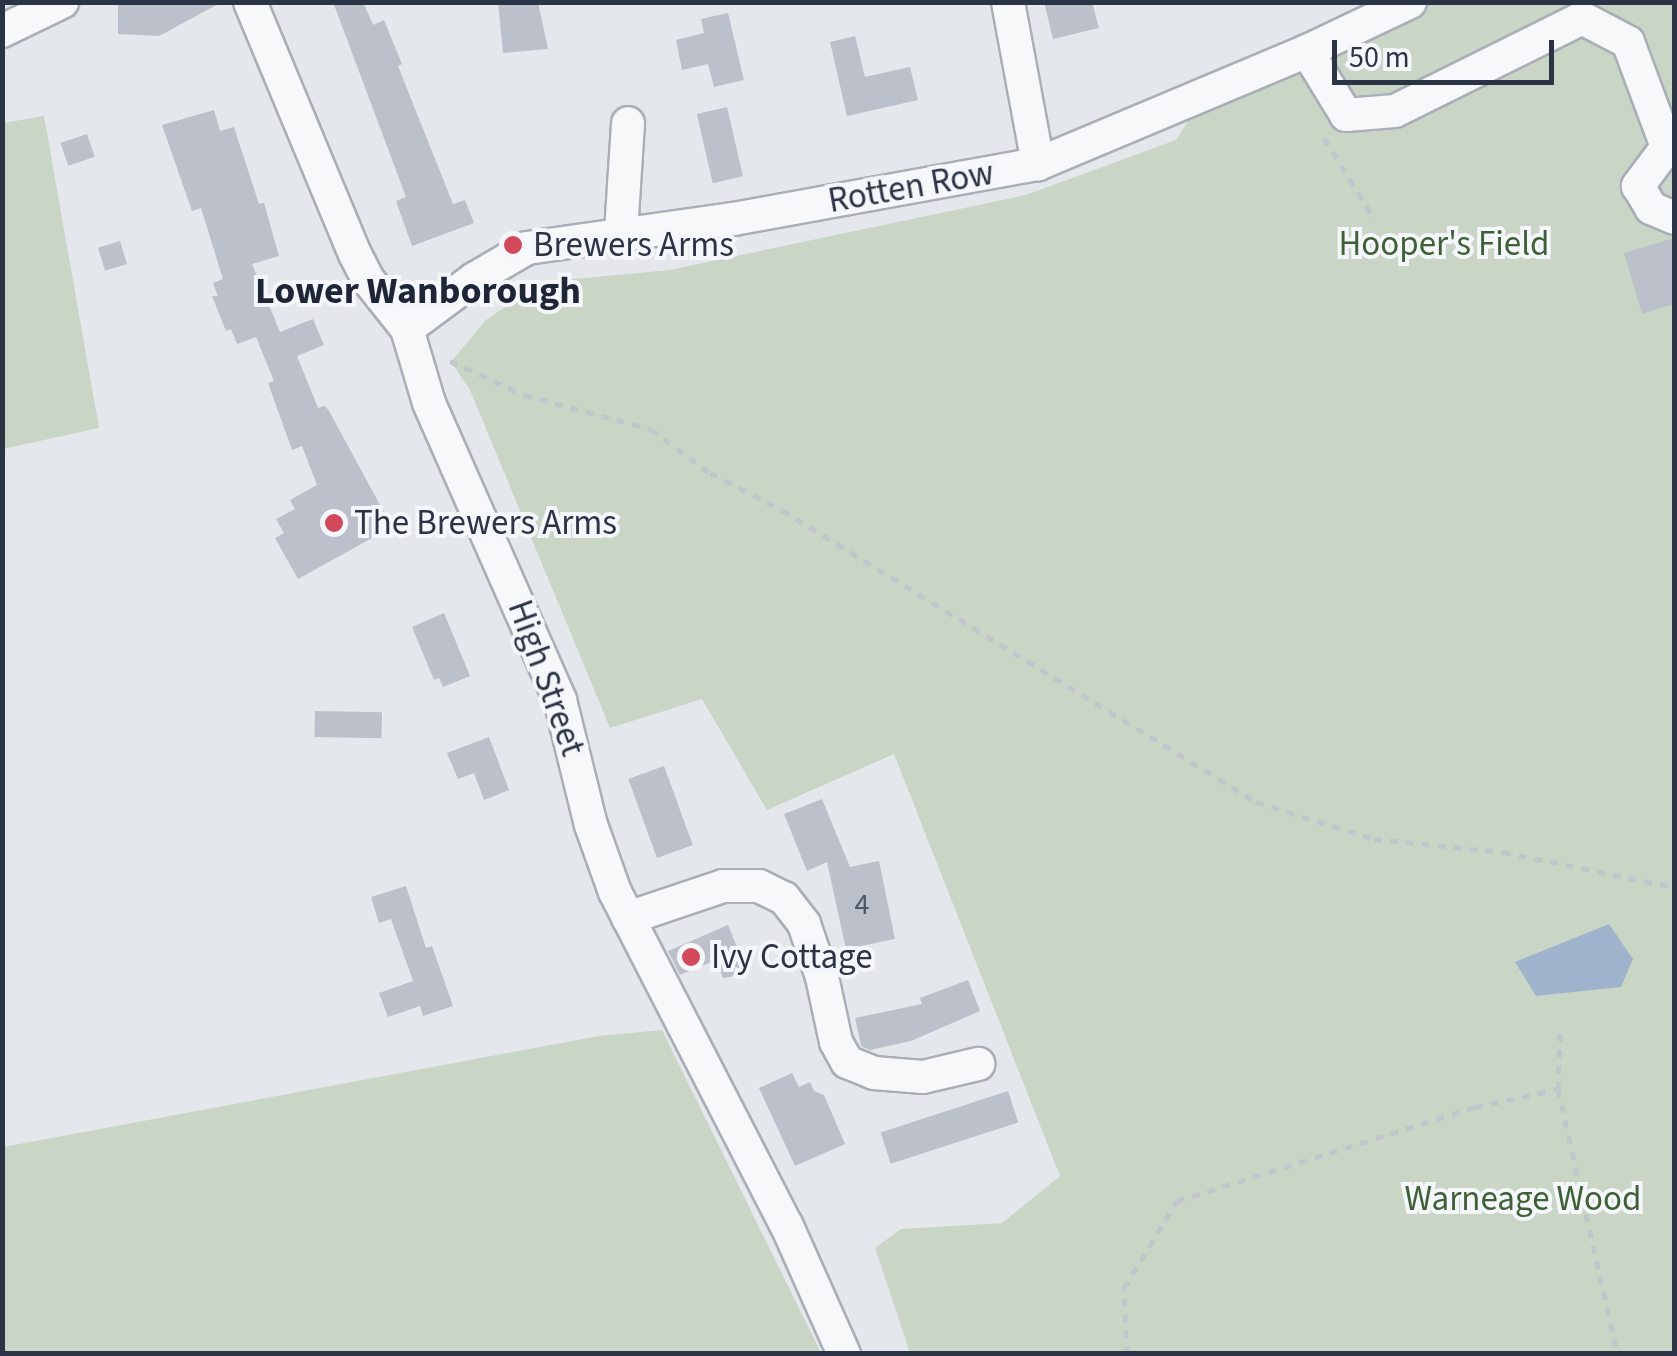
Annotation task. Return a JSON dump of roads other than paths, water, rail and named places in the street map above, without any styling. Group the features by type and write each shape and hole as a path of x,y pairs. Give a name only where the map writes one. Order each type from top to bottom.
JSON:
{"street":[{"path":"2,31 62,2"},
{"path":"1008,2 1038,164"},
{"name":"Rotten Row","path":"407,329 474,280 528,248 734,219 1038,164 1307,51 1410,2"},
{"name":"High Street","path":"256,4 355,254 369,281 407,329 428,403 567,719 596,842 628,918 787,1226 844,1354"},
{"path":"1307,51 1346,115 1395,111 1582,18 1628,42 1671,150 1638,186 1651,208 1674,218"},
{"path":"621,232 628,123"},
{"path":"628,918 724,886 759,886 784,898 804,924 822,977 836,1042 847,1062 874,1073 923,1077 978,1064"}],"water":[{"path":"1609,924 1633,959 1621,987 1536,996 1515,962"}],"place":[{"name":"Brewers Arms","path":"513,245"},
{"name":"The Brewers Arms","path":"334,523"},
{"name":"Ivy Cottage","path":"691,957"}],"district":[{"name":"Lower Wanborough","path":"418,292"}],"park label":[{"name":"Hooper's Field","path":"1444,244"},
{"name":"Warneage Wood","path":"1523,1199"}]}
